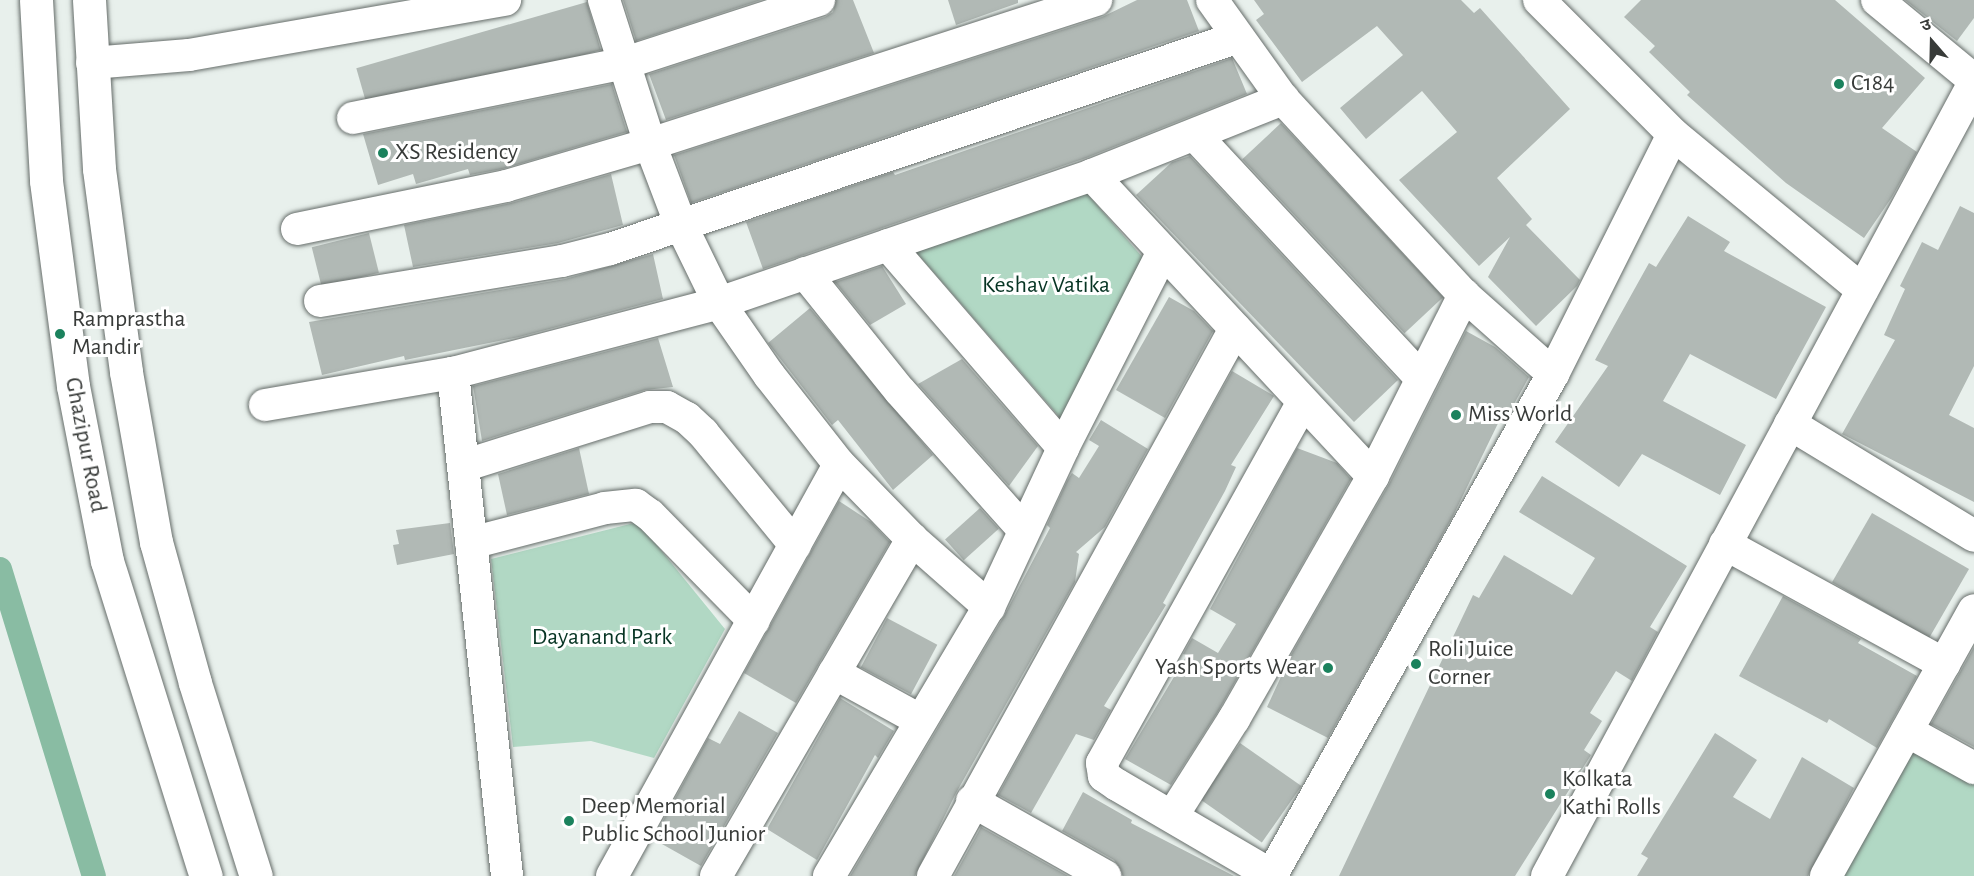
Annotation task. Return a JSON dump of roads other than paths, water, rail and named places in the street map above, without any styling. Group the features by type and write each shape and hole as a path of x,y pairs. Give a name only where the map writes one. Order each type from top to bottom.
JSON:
{"main road":[{"name":"Ghazipur Road","path":"36,0 46,181 77,410 107,561 206,876"},
{"path":"88,0 99,169 126,372 156,542 195,683 256,876"}],"street":[{"path":"92,63 189,55 505,0"},
{"path":"604,0 650,144 680,223 718,303 769,375 839,464 912,539 989,607"},
{"path":"353,118 625,63 819,0"},
{"path":"297,229 506,186 650,144 1096,0"},
{"path":"1212,0 1236,38 1283,99 1464,295 1553,374"},
{"path":"1539,0 1673,134 1862,290"},
{"path":"1547,876 1974,81 1877,0"},
{"path":"320,301 562,261 1236,38"},
{"path":"265,405 453,373 718,303 1092,175 1283,99"},
{"path":"1302,403 1102,763 1104,776 1116,785 1173,816 1272,876 1553,374 1673,134"},
{"path":"1195,135 1420,378"},
{"path":"1092,175 1302,403 1373,476"},
{"path":"888,245 1063,448"},
{"path":"829,876 989,607 1063,448 1164,252"},
{"path":"805,273 900,391 1024,530"},
{"path":"1173,816 1234,719 1373,476 1420,378 1464,295"},
{"path":"933,876 972,801 1235,329"},
{"path":"453,373 507,876"},
{"path":"463,466 650,406 667,407 687,418 703,433 795,545"},
{"path":"1790,424 1974,536"},
{"path":"612,876 839,464"},
{"path":"471,543 605,508 636,505 650,515 754,621"},
{"path":"716,876 912,539"},
{"path":"1725,544 1958,653"},
{"path":"1826,876 1907,731 1958,653 1974,610"},
{"path":"834,673 920,720"},
{"path":"1907,731 1974,768"},
{"path":"972,801 1105,876"}],"waterway":[{"path":"0,569 94,876"}],"place":[{"name":"C184","path":"1839,84"},
{"name":"XS Residency","path":"383,153"},
{"name":"Ramprastha Mandir","path":"60,334"},
{"name":"Miss World","path":"1456,415"},
{"name":"Roli Juice Corner","path":"1416,664"},
{"name":"Yash Sports Wear","path":"1328,668"},
{"name":"Kolkata Kathi Rolls","path":"1550,794"},
{"name":"Deep Memorial Public School Junior","path":"569,821"}],"park label":[{"name":"Keshav Vatika","path":"1046,286"},
{"name":"Dayanand Park","path":"602,638"}]}
